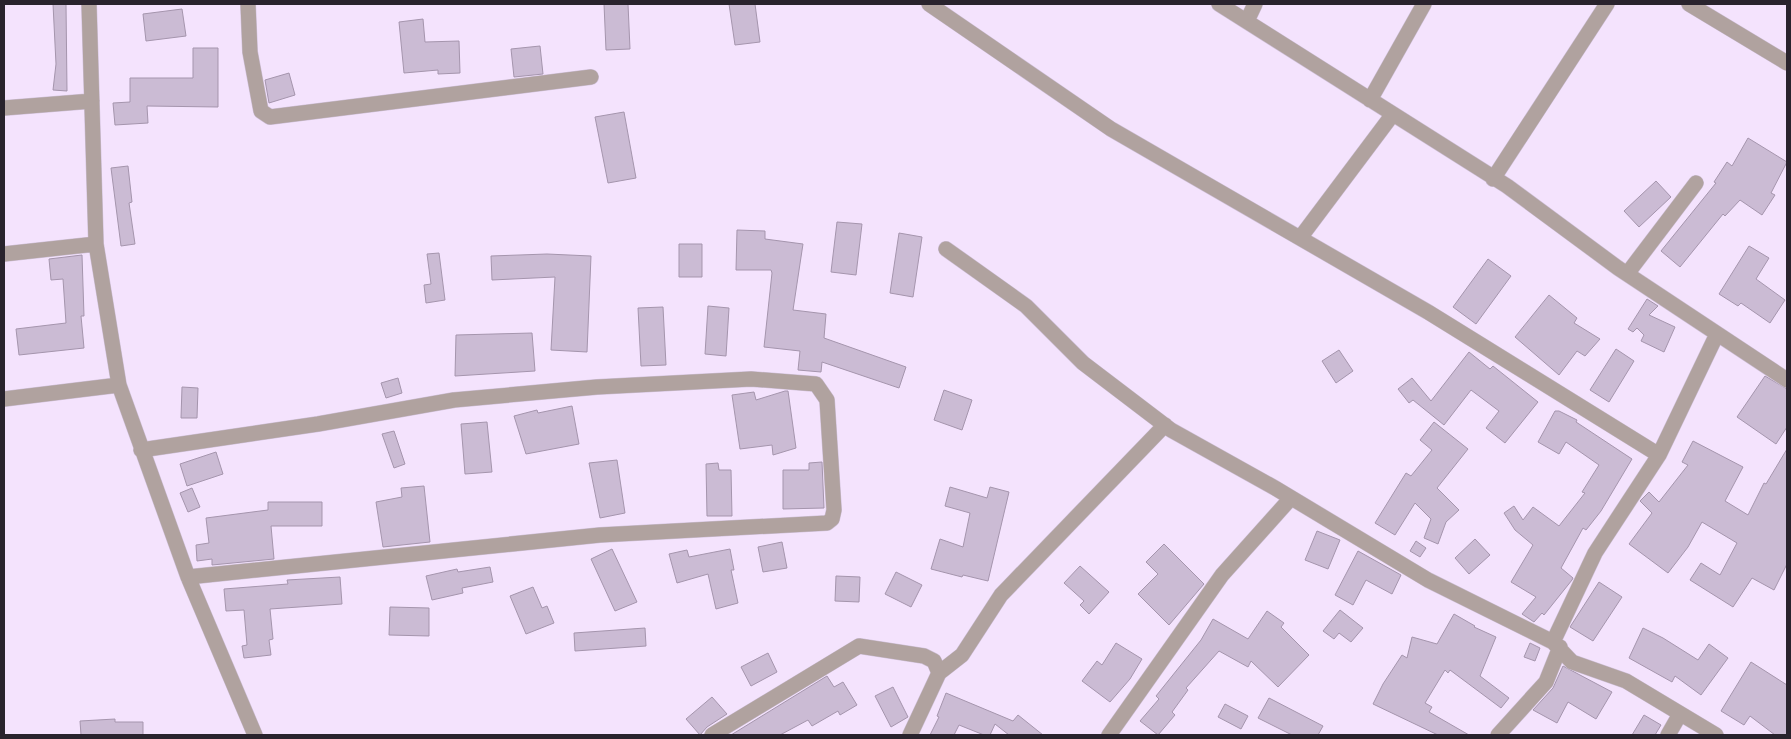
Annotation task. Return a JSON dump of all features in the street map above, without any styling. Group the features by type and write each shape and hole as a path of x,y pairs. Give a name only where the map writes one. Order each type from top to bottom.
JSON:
{"street":[{"path":"89,4 96,244 119,385 188,577 255,735"},
{"path":"248,4 250,52 260,111 270,117 591,77"},
{"path":"929,4 1111,130 1428,312 1659,456"},
{"path":"1219,4 1493,179 1507,186 1627,274 1787,380"},
{"path":"1247,21 1255,4"},
{"path":"1370,100 1424,4"},
{"path":"1493,179 1606,4"},
{"path":"1689,4 1787,63"},
{"path":"4,108 92,101"},
{"path":"1300,238 1393,114"},
{"path":"1627,274 1696,183"},
{"path":"4,254 96,244"},
{"path":"946,250 1026,306 1083,363 1164,426 1291,498 1428,580 1556,644 1572,662 1626,681 1716,735"},
{"path":"1498,735 1546,682 1556,644 1595,553 1659,456 1716,334"},
{"path":"142,450 318,424 454,400 597,387 751,380 816,384 827,400 834,510 832,519 827,523 600,535 188,577"},
{"path":"4,399 119,385"},
{"path":"910,735 938,673 962,655 1001,595 1164,426"},
{"path":"1109,735 1222,575 1291,498"},
{"path":"712,735 859,646 924,656 934,661 938,673"},
{"path":"1668,735 1680,714"}],"building":[{"path":"53,4 66,4 67,91 53,90 56,64"},
{"path":"604,4 628,4 630,49 606,50"},
{"path":"729,4 755,4 760,42 735,45"},
{"path":"182,9 186,36 146,41 143,14"},
{"path":"423,19 425,42 459,41 460,73 438,74 438,70 404,73 399,22"},
{"path":"540,46 543,74 514,77 511,49"},
{"path":"193,48 218,48 218,107 147,106 148,123 115,125 113,103 130,102 130,78 193,78"},
{"path":"289,73 295,95 269,103 265,80"},
{"path":"624,112 636,178 608,183 595,117"},
{"path":"1748,138 1787,162 1771,193 1775,195 1762,215 1740,200 1725,216 1723,214 1680,267 1661,251 1716,183 1714,182 1727,162 1732,166"},
{"path":"128,166 132,202 129,203 135,244 121,246 111,168"},
{"path":"1656,181 1671,197 1639,227 1624,211"},
{"path":"837,222 862,224 856,275 831,272"},
{"path":"737,230 765,231 765,239 803,244 793,310 826,314 824,338 906,367 899,388 822,362 821,372 798,370 800,351 764,347 772,273 771,270 736,270"},
{"path":"899,233 922,237 913,297 890,293"},
{"path":"679,244 702,244 702,277 679,277"},
{"path":"1749,246 1769,258 1756,279 1785,300 1770,323 1741,303 1738,306 1719,294"},
{"path":"439,253 445,300 426,303 424,285 431,284 427,254"},
{"path":"547,254 591,256 587,352 551,350 555,277 492,280 491,256"},
{"path":"82,255 84,316 81,316 84,348 19,355 16,329 66,323 63,279 51,280 49,259"},
{"path":"1488,259 1511,276 1476,324 1453,307"},
{"path":"1549,295 1577,318 1574,323 1600,339 1585,356 1577,351 1559,375 1515,337"},
{"path":"1647,299 1658,306 1649,315 1675,327 1664,352 1641,341 1644,335 1637,328 1633,332 1628,329"},
{"path":"708,306 729,308 726,356 705,354"},
{"path":"663,307 666,365 641,366 638,308"},
{"path":"532,333 535,371 455,376 456,335"},
{"path":"1616,349 1634,361 1609,402 1590,390"},
{"path":"1339,350 1353,371 1336,383 1322,361"},
{"path":"1469,352 1490,369 1493,366 1538,402 1505,443 1486,428 1499,411 1471,390 1444,425 1413,400 1409,403 1398,389 1412,378 1431,401"},
{"path":"1765,376 1787,389 1787,427 1776,444 1737,417"},
{"path":"398,378 402,393 386,398 381,383"},
{"path":"182,387 198,388 197,418 181,418"},
{"path":"944,390 972,400 962,430 934,420"},
{"path":"788,391 796,448 773,455 772,445 740,449 732,395 754,392 756,400"},
{"path":"572,406 579,444 526,454 514,416 537,410 538,413"},
{"path":"1555,411 1559,411 1577,420 1576,422 1632,459 1601,511 1586,530 1583,528 1561,568 1573,578 1572,580 1544,615 1542,613 1534,622 1522,614 1536,597 1511,582 1533,545 1515,530 1504,513 1514,506 1523,520 1533,507 1559,526 1585,493 1582,492 1599,465 1566,442 1559,454 1538,442"},
{"path":"487,422 492,472 465,474 461,424"},
{"path":"1434,422 1468,449 1437,488 1459,510 1446,522 1438,544 1424,538 1431,519 1415,503 1395,535 1375,523 1406,473 1411,476 1432,450 1420,440"},
{"path":"394,431 405,464 394,468 382,434"},
{"path":"1693,441 1743,467 1725,501 1748,515 1764,483 1766,484 1787,449 1787,564 1774,590 1752,578 1733,607 1690,580 1701,563 1720,575 1737,543 1702,522 1688,547 1668,573 1629,544 1652,513 1640,501 1649,492 1659,502 1688,465 1682,462"},
{"path":"216,452 223,474 187,486 180,464"},
{"path":"617,460 625,513 600,518 589,463"},
{"path":"822,462 824,508 783,509 783,470 809,470 809,463"},
{"path":"718,463 719,470 731,470 732,516 707,516 706,464"},
{"path":"424,486 430,542 383,547 376,502 402,497 401,488"},
{"path":"950,487 987,498 990,487 1009,492 988,581 931,569 940,539 963,547 970,513 945,506"},
{"path":"192,488 200,507 188,512 180,493"},
{"path":"268,502 322,502 322,526 271,526 274,559 212,565 212,559 197,561 196,545 209,543 206,518 268,510"},
{"path":"1317,531 1340,540 1328,569 1305,560"},
{"path":"1475,539 1490,555 1469,574 1455,558"},
{"path":"1416,541 1426,548 1420,557 1410,551"},
{"path":"782,542 787,568 763,572 758,547"},
{"path":"1164,544 1204,584 1169,625 1138,594 1158,574 1146,562"},
{"path":"612,549 637,602 615,611 591,559"},
{"path":"730,549 734,570 731,570 738,603 716,609 708,574 677,583 669,554 687,550 689,557"},
{"path":"1358,551 1401,575 1392,594 1366,580 1353,605 1335,595"},
{"path":"1080,566 1109,592 1089,614 1080,605 1084,601 1064,583"},
{"path":"490,567 493,582 462,588 463,593 432,600 426,576 457,569 458,572"},
{"path":"896,572 922,585 911,607 885,594"},
{"path":"836,576 860,577 859,602 835,601"},
{"path":"340,577 342,604 270,609 273,639 269,640 271,655 244,658 242,646 247,645 244,610 226,611 224,589 288,584 287,580"},
{"path":"1599,582 1622,597 1593,641 1570,627"},
{"path":"533,587 542,608 547,606 554,623 526,634 510,596"},
{"path":"390,607 429,608 429,636 389,635"},
{"path":"1340,610 1363,628 1351,642 1339,633 1334,639 1323,631"},
{"path":"1267,611 1284,623 1281,627 1309,655 1278,687 1251,661 1248,667 1219,651 1186,688 1188,690 1172,712 1175,715 1158,735 1140,721 1159,699 1156,696 1201,640 1213,619 1248,639"},
{"path":"1454,614 1474,627 1496,637 1480,676 1509,698 1501,708 1450,670 1448,673 1445,670 1425,703 1432,707 1429,712 1469,735 1438,735 1373,704 1383,684 1402,655 1407,658 1412,637 1437,644"},
{"path":"645,628 646,646 575,651 574,633"},
{"path":"1643,628 1698,660 1709,644 1728,658 1701,695 1675,676 1672,682 1629,658"},
{"path":"1116,643 1142,659 1130,679 1110,702 1082,681 1097,661 1102,665"},
{"path":"1530,643 1540,648 1535,661 1524,657"},
{"path":"768,653 777,672 751,686 741,667"},
{"path":"1751,662 1787,685 1787,735 1775,735 1750,716 1744,725 1721,711"},
{"path":"1563,666 1612,692 1596,719 1568,702 1557,723 1533,710 1553,688"},
{"path":"827,676 834,687 843,682 857,705 840,715 838,711 812,726 808,720 780,735 731,735"},
{"path":"893,687 908,717 891,727 875,696"},
{"path":"946,693 1013,721 1018,715 1043,735 1009,735 995,724 990,735 984,735 959,725 954,735 930,735 939,717 937,716"},
{"path":"712,697 727,714 707,727 700,735 686,719"},
{"path":"1269,698 1323,726 1318,735 1292,735 1258,718"},
{"path":"1225,704 1248,716 1241,729 1218,717"},
{"path":"1644,715 1661,725 1655,735 1632,735"},
{"path":"115,719 115,722 143,722 143,735 81,735 80,721"}]}
